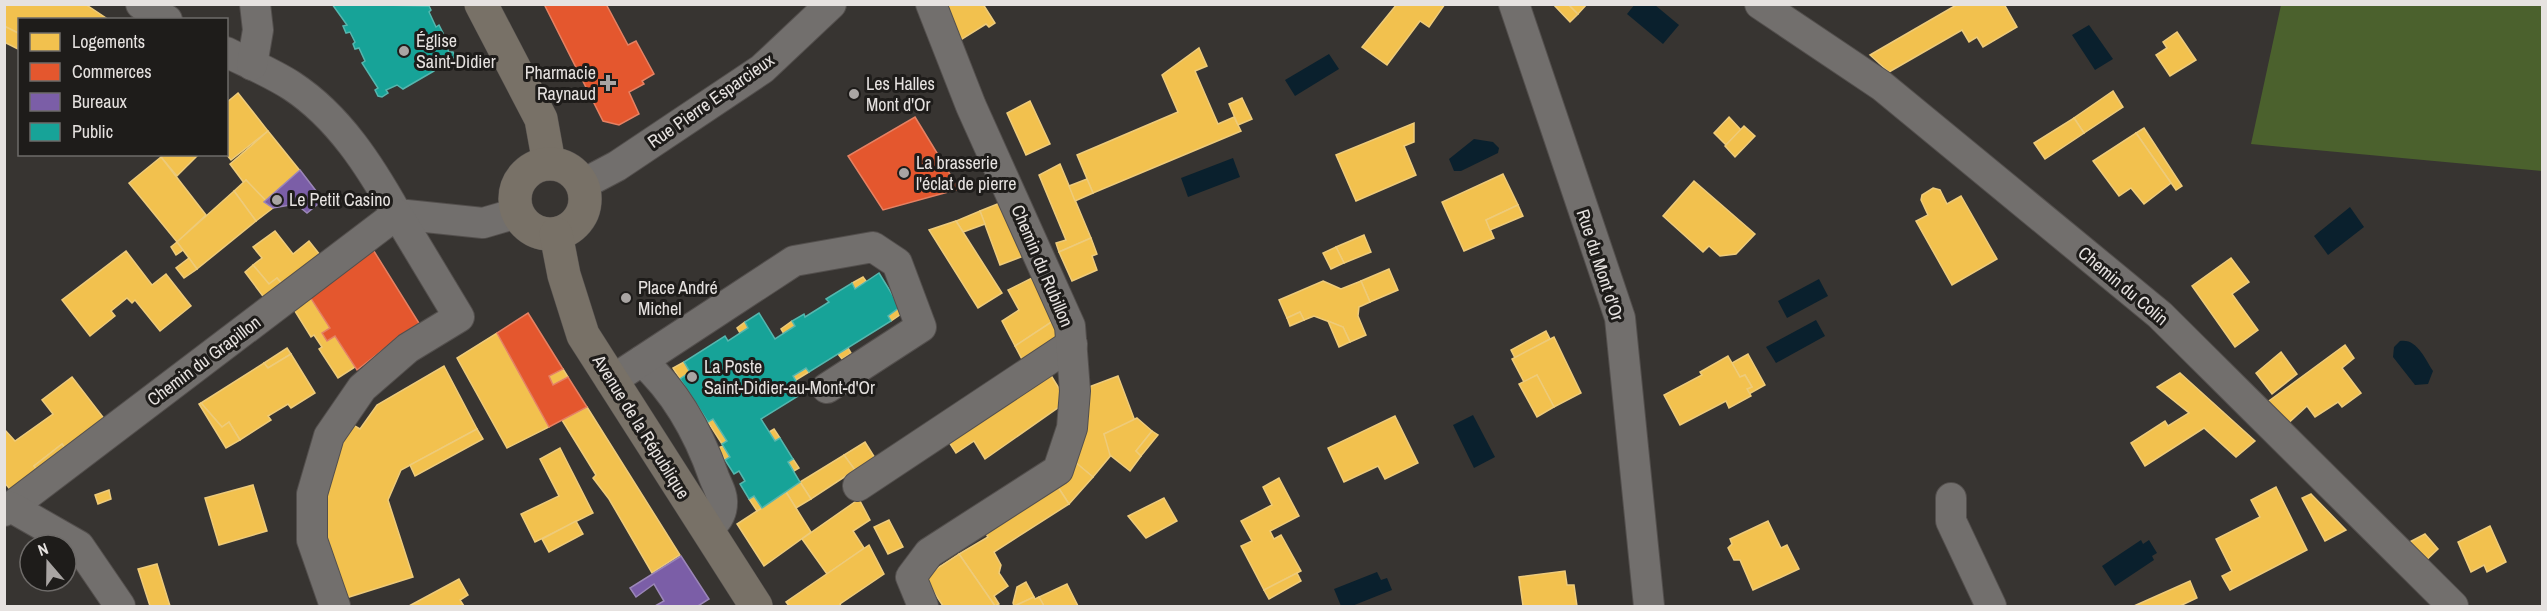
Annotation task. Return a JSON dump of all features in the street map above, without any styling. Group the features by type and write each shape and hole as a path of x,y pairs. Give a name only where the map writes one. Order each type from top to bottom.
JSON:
{"main road":[{"path":"481,4 541,119 549,163"},
{"path":"549,163 562,165 574,173 583,184 585,206 582,216 567,231 544,234 533,230 517,213 514,202 520,180 537,166 549,163"},
{"name":"Avenue de la République","path":"556,234 564,275 583,335 756,606"}],"street":[{"path":"141,4 164,18"},
{"path":"255,4 258,30 239,59 293,87 323,111 346,136 397,214 459,317 408,348 362,388 329,436 312,494 312,540 335,606"},
{"name":"Rue Pierre Esparcieux","path":"583,184 617,166 762,69 831,4"},
{"name":"Chemin du Rubillon","path":"923,606 911,578 929,553 1058,470 1072,428 1075,391 1070,326 971,106 931,4"},
{"name":"Rue du Mont d'Or","path":"1514,4 1620,318 1649,606"},
{"name":"Chemin du Colin","path":"1760,4 1882,86 2160,315 2453,606"},
{"path":"397,214 483,224 517,213"},
{"name":"Chemin du Grapillon","path":"8,509 397,214"},
{"path":"611,381 794,261 873,247 897,263 921,327 826,388"},
{"path":"858,486 1072,344"},
{"path":"642,361 659,377 694,429 708,460 723,501 720,516 707,530"},
{"path":"1952,498 1951,521 1991,606"},
{"path":"8,509 79,546 120,606"}],"green space":[{"path":"2281,5 2542,5 2542,171 2251,144"}],"water":[{"path":"1635,4 1655,5 1679,25 1663,44 1627,14"},
{"path":"2089,25 2113,59 2095,70 2072,35"},
{"path":"1329,54 1339,69 1295,96 1285,80"},
{"path":"1474,139 1493,142 1499,148 1498,153 1461,171 1454,171 1449,159"},
{"path":"1233,158 1240,177 1188,197 1181,178"},
{"path":"2350,207 2364,227 2328,255 2314,236"},
{"path":"1819,279 1828,296 1787,318 1778,301"},
{"path":"1816,320 1825,336 1776,363 1766,347"},
{"path":"2400,341 2411,343 2424,355 2433,371 2428,384 2415,385 2393,357 2394,347"},
{"path":"1473,415 1495,457 1474,468 1453,425"},
{"path":"2141,540 2143,544 2149,540 2157,553 2152,556 2154,560 2115,586 2102,566"},
{"path":"1377,572 1381,580 1387,578 1392,590 1352,606 1341,606 1334,589"}],"building: Logements":[{"path":"4,4 85,4 106,18 18,18 18,33 4,26"},
{"path":"944,4 983,4 995,23 989,27 986,24 959,41"},
{"path":"1397,4 1445,4 1429,27 1420,21 1387,65 1362,47"},
{"path":"1553,4 1568,4 1578,14 1570,22"},
{"path":"1568,4 1587,4 1578,14"},
{"path":"1958,4 2004,4 2017,27 1983,47 1977,37 1969,42 1962,30 1889,72 1870,55"},
{"path":"4,26 18,33 18,49 4,42"},
{"path":"2177,32 2196,60 2170,76 2156,55 2167,48 2163,42"},
{"path":"1199,48 1207,66 1195,71 1218,124 1234,117 1241,131 1093,193 1077,155 1178,112 1162,75"},
{"path":"2113,91 2123,107 2084,133 2074,118"},
{"path":"238,93 268,131 231,160 228,156 228,101"},
{"path":"1242,98 1252,119 1238,125 1229,104"},
{"path":"1030,101 1050,144 1026,155 1007,113"},
{"path":"1729,117 1741,130 1726,145 1714,133"},
{"path":"2074,118 2084,133 2045,159 2034,143"},
{"path":"1414,123 1414,142 1404,146 1416,175 1356,201 1336,155"},
{"path":"1744,126 1755,136 1735,157 1725,146"},
{"path":"2144,128 2182,186 2176,190 2136,133"},
{"path":"268,131 301,172 264,202 246,180 244,183 230,164"},
{"path":"2136,133 2171,183 2144,204 2131,188 2119,196 2093,161"},
{"path":"162,156 197,156 177,176"},
{"path":"161,157 206,215 177,242 129,183"},
{"path":"1060,164 1091,238 1059,252 1056,243 1066,240 1039,175"},
{"path":"1503,174 1518,205 1486,220 1494,238 1464,251 1442,202"},
{"path":"1087,179 1093,193 1075,201 1069,186"},
{"path":"246,180 273,208 256,221 234,191"},
{"path":"1694,181 1755,234 1736,254 1720,256 1709,246 1703,252 1663,216"},
{"path":"1933,188 1940,190 1947,204 1961,196 1997,259 1952,285 1916,221 1928,215 1921,200 1922,195"},
{"path":"234,191 256,221 197,269 177,242"},
{"path":"1005,201 1026,255 1000,265 980,211"},
{"path":"1518,205 1523,216 1490,230 1486,220"},
{"path":"980,211 985,224 963,232 956,221"},
{"path":"956,221 1002,293 978,308 929,230"},
{"path":"275,231 293,254 309,241 320,255 283,285 277,278 269,284 253,265 262,258 253,247"},
{"path":"1364,235 1371,252 1344,263 1336,247"},
{"path":"1091,238 1097,254 1092,256 1097,270 1072,281 1059,252"},
{"path":"177,242 183,250 176,255 171,247"},
{"path":"1336,247 1344,263 1331,269 1323,253"},
{"path":"126,251 152,285 166,274 191,306 160,331 135,300 132,303 127,298 111,311 115,316 90,336 62,300"},
{"path":"189,258 197,269 184,278 176,268"},
{"path":"2231,258 2249,282 2232,294 2258,330 2235,347 2192,286"},
{"path":"253,265 269,284 277,278 283,285 265,299 245,272"},
{"path":"1389,269 1398,290 1370,302 1361,281"},
{"path":"1036,276 1056,319 1015,346 1002,321 1019,310 1008,290"},
{"path":"863,277 866,281 855,289 852,283"},
{"path":"1323,281 1341,289 1361,281 1370,302 1359,307 1358,316 1366,335 1350,342 1343,327 1314,316 1304,320 1300,312 1287,318 1279,300"},
{"path":"310,297 330,328 322,333 327,341 335,336 355,367 338,378 319,349 322,347 314,335 311,337 293,308"},
{"path":"900,307 904,312 891,321 888,316"},
{"path":"1300,312 1304,320 1290,326 1287,318"},
{"path":"1056,319 1060,342 1025,365 1015,346"},
{"path":"792,321 795,326 784,334 781,329"},
{"path":"1328,321 1343,327 1350,342 1339,347"},
{"path":"745,322 748,328 740,333 737,328"},
{"path":"1546,331 1550,339 1515,358 1511,350"},
{"path":"497,333 549,427 507,448 457,358"},
{"path":"1554,337 1581,393 1554,407 1537,375 1524,382 1512,359"},
{"path":"2345,345 2354,358 2342,368 2361,393 2342,407 2338,402 2315,417 2307,406 2284,427 2262,406"},
{"path":"287,348 291,354 268,368 264,363"},
{"path":"848,348 851,353 842,359 838,354"},
{"path":"2281,352 2297,374 2272,394 2256,373"},
{"path":"291,354 315,393 291,408 288,404 268,416 271,420 240,440 229,422 222,427 201,403 264,363 268,368"},
{"path":"1748,354 1765,385 1749,394 1747,389 1752,387 1745,375 1740,377 1732,363"},
{"path":"1728,356 1740,377 1745,375 1752,387 1747,389 1751,396 1729,408 1726,401 1680,425 1664,395 1702,375 1700,372"},
{"path":"684,362 690,372 680,379 673,368"},
{"path":"444,366 477,429 401,470 388,500 413,577 346,598 321,518 338,439 348,422 360,429 377,405"},
{"path":"806,368 809,372 796,380 793,376"},
{"path":"563,369 568,377 553,385 549,376"},
{"path":"1047,369 1060,390 1059,407 985,459 974,441 956,453 947,439"},
{"path":"2180,373 2255,441 2236,457 2204,428 2145,466 2131,443 2165,421 2168,426 2189,413 2157,387"},
{"path":"1537,375 1554,407 1537,417 1519,384"},
{"path":"1118,376 1135,421 1104,434 1112,454 1093,477 1075,462 1086,388"},
{"path":"72,377 106,421 67,451 62,444 34,466 39,473 13,493 4,482 4,429 15,441 53,414 42,400"},
{"path":"201,403 222,427 229,422 240,440 226,448 199,404"},
{"path":"587,407 680,555 652,573 609,499 593,478 596,475 562,420"},
{"path":"1395,416 1418,463 1385,479 1378,466 1344,482 1328,448"},
{"path":"1137,418 1152,431 1136,451 1141,456 1130,471 1110,455 1104,434"},
{"path":"713,419 727,441 722,444 708,422"},
{"path":"477,429 483,439 415,476 410,465"},
{"path":"774,429 780,438 775,441 769,432"},
{"path":"1152,431 1158,435 1141,456 1136,451"},
{"path":"865,442 875,458 855,470 844,455"},
{"path":"62,444 67,451 39,473 34,466"},
{"path":"723,446 730,457 725,460 718,448"},
{"path":"560,448 593,513 535,542 521,514 559,496 540,459"},
{"path":"844,455 855,470 811,499 800,482"},
{"path":"793,459 799,468 794,471 788,462"},
{"path":"1075,462 1093,477 1069,504 1056,484"},
{"path":"1279,478 1299,516 1270,531 1274,539 1281,535 1301,571 1264,590 1241,546 1252,541 1241,521 1272,505 1263,487"},
{"path":"800,482 811,499 796,508 786,492"},
{"path":"1056,484 1069,504 994,552 1001,565 999,573 1008,586 994,596 999,604 995,606 959,554 988,537 985,532"},
{"path":"253,485 267,531 219,545 205,498"},
{"path":"2276,487 2307,550 2230,590 2222,576 2232,571 2216,539 2260,517 2251,500"},
{"path":"109,490 111,499 98,504 95,495"},
{"path":"786,492 811,532 764,566 737,524"},
{"path":"2311,494 2346,530 2325,541 2302,498"},
{"path":"754,496 762,508 757,511 749,499"},
{"path":"1164,498 1177,521 1146,538 1128,516"},
{"path":"859,499 870,520 853,531 864,548 827,574 802,539"},
{"path":"889,520 903,547 888,554 874,527"},
{"path":"576,521 583,534 549,552 542,539"},
{"path":"1768,521 1781,548 1787,545 1799,569 1753,590 1740,560 1734,560 1728,548 1732,544 1730,539"},
{"path":"2490,526 2506,562 2487,572 2484,565 2471,572 2458,542"},
{"path":"2425,534 2438,549 2419,567 2400,547"},
{"path":"869,545 884,574 840,604 841,606 789,606 786,602"},
{"path":"959,554 995,606 943,606 924,577"},
{"path":"157,564 170,606 150,606 138,569"},
{"path":"1565,571 1567,585 1574,585 1577,606 1523,606 1519,577"},
{"path":"1297,573 1301,581 1269,599 1264,590"},
{"path":"459,579 468,595 460,600 464,606 409,606"},
{"path":"2190,581 2197,598 2180,606 2134,606"},
{"path":"1026,582 1034,597 1014,606 1017,587"},
{"path":"1067,584 1078,606 1044,606 1039,597"},
{"path":"1034,597 1035,599 1039,597 1044,606 1015,606"}],"building: Commerces":[{"path":"544,4 606,4 628,45 636,41 654,74 642,81 644,84 629,92 639,114 619,125 603,121"},
{"name":"La brasserie l'éclat de pierre","path":"915,117 959,189 883,210 848,156"},
{"path":"372,248 422,328 388,346 357,370 335,336 327,341 322,333 330,328 310,297"},
{"path":"528,313 563,369 549,376 553,385 568,377 587,407 549,427 497,333"}],"building: Bureaux":[{"path":"300,170 323,200 307,213 296,204 273,208 264,202"},
{"path":"681,556 709,599 698,606 655,606 664,601 654,584 636,597 630,588"}],"building: Public":[{"name":"Église Saint-Didier","path":"332,4 429,6 431,10 429,12 436,27 439,25 443,33 441,36 449,52 453,52 454,62 449,64 447,60 434,67 434,71 403,89 397,85 386,90 388,93 382,97 378,96 375,90 378,88 362,63 365,61 359,48 355,49 353,44 355,42 350,32 346,33 343,26 347,25"},
{"path":"879,273 900,307 888,316 891,321 809,372 806,368 793,376 803,393 761,419 775,441 780,438 793,459 788,462 800,482 762,508 754,496 749,499 740,484 745,481 739,471 734,474 725,460 730,457 722,444 727,441 713,419 708,422 680,379 690,372 684,362 725,336 728,341 748,328 745,322 759,313 775,339 795,326 792,321 804,314 805,317 829,302 826,299 852,283 855,289"}],"place":[{"name":"Église Saint-Didier","path":"404,51"},
{"name":"Pharmacie Raynaud","path":"608,83"},
{"name":"Les Halles Mont d'Or","path":"854,94"},
{"name":"La brasserie l'éclat de pierre","path":"904,173"},
{"name":"Le Petit Casino","path":"277,200"},
{"name":"Place André Michel","path":"626,298"},
{"name":"La Poste Saint-Didier-au-Mont-d'Or","path":"692,377"}]}
